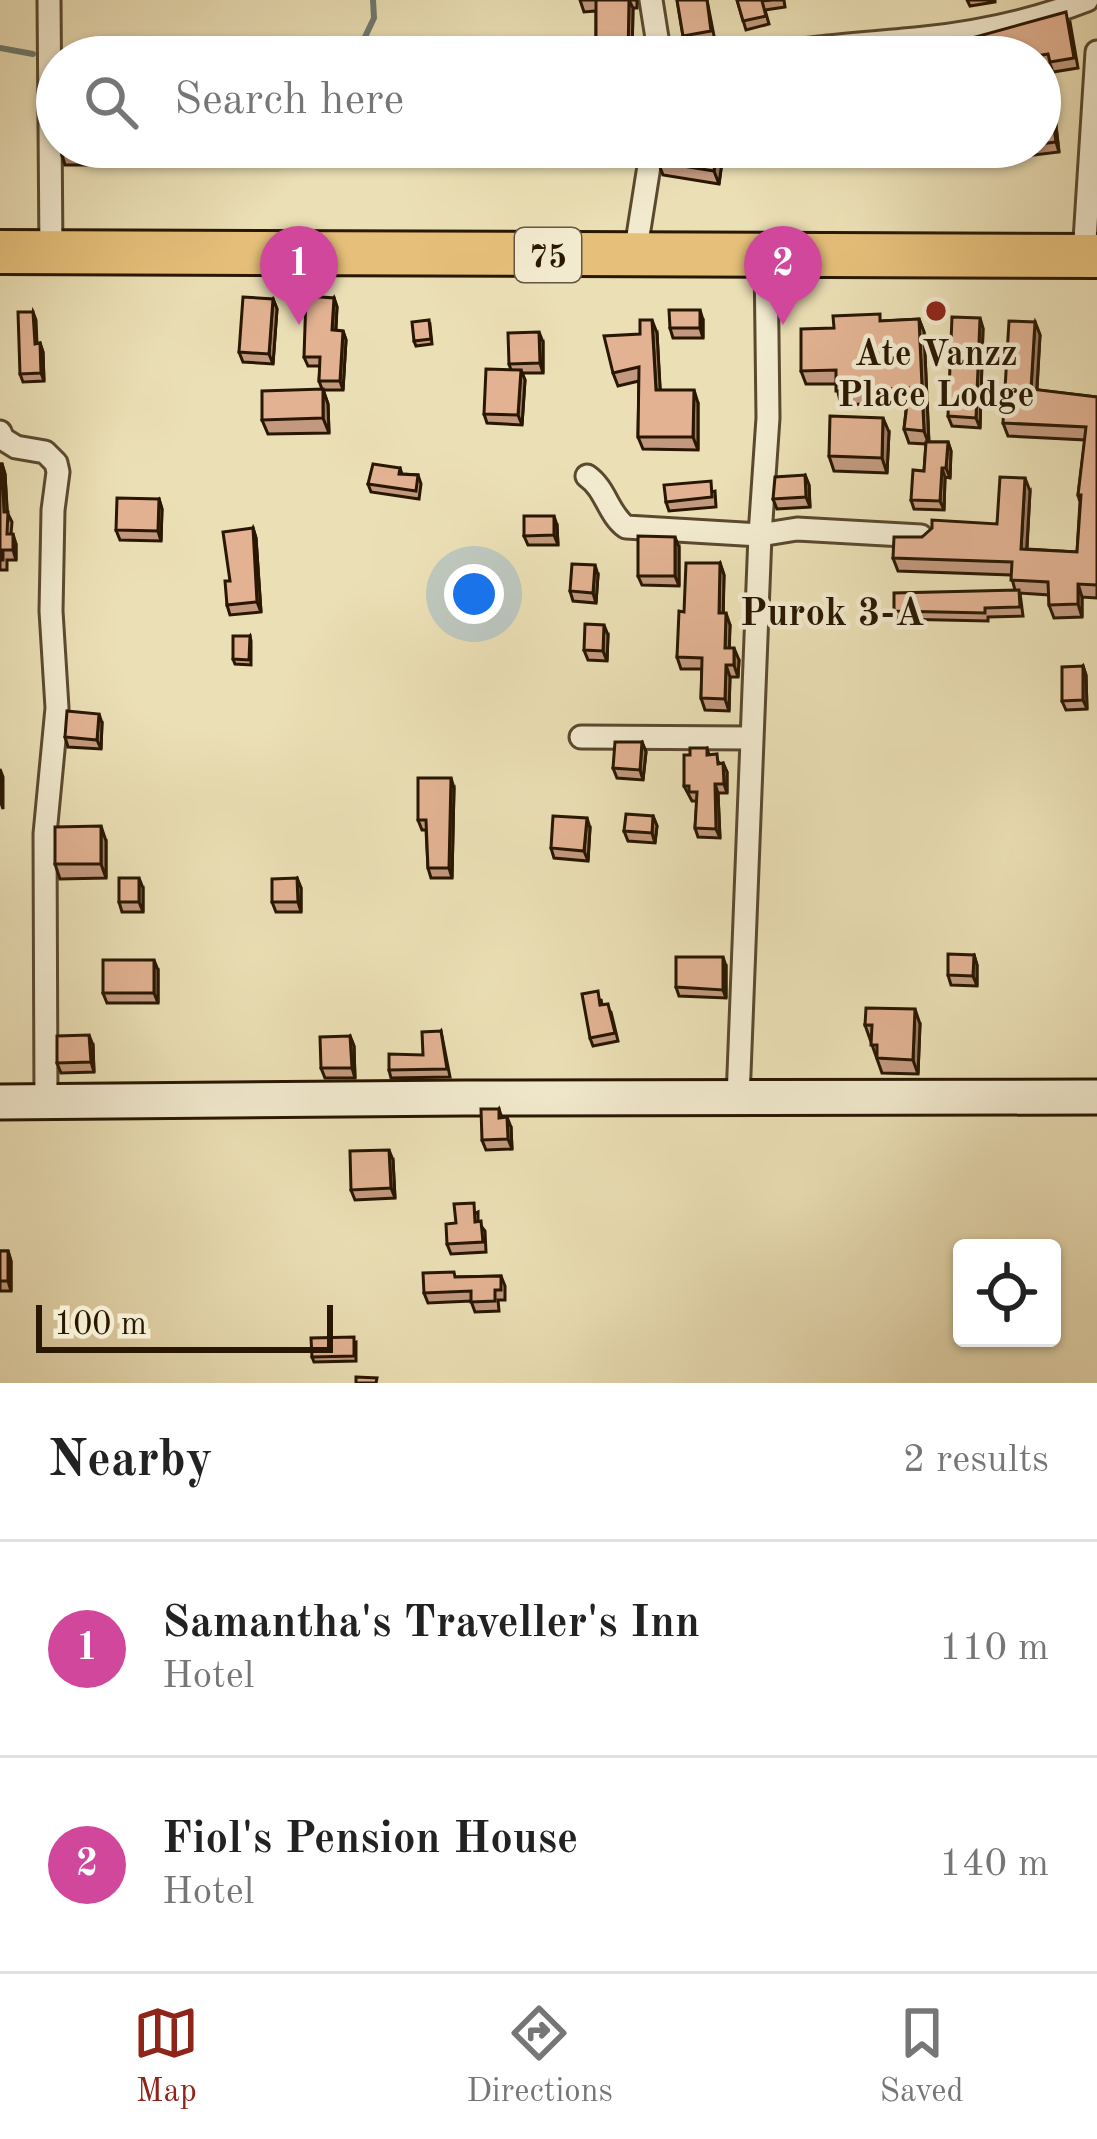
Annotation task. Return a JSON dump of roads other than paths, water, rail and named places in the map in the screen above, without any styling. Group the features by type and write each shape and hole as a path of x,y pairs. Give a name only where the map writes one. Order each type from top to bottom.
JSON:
{"highway":[{"name":"75","path":"0,252 1090,256"}],"street":[{"path":"49,0 49,36"},
{"path":"933,36 970,32 1087,0"},
{"path":"657,2 659,36"},
{"path":"1090,256 1097,52"},
{"path":"50,168 51,252"},
{"path":"635,255 649,168"},
{"path":"738,1099 768,418 766,255"},
{"path":"0,432 16,447 45,452 58,472 51,639 57,708 45,834 46,1102"},
{"path":"587,476 626,527 760,535 797,529 921,536"},
{"path":"580,736 751,738"},
{"path":"0,1102 1097,1097"}],"waterway":[{"path":"365,36 374,18 373,0"},
{"path":"0,48 33,54"}],"place":[{"name":"Ate Vanzz Place Lodge","path":"936,311"},
{"name":"Samantha's Traveller's Inn","path":"299,325"},
{"name":"Fiol's Pension House","path":"783,325"}],"district":[{"name":"Purok 3-A","path":"832,611"}]}
